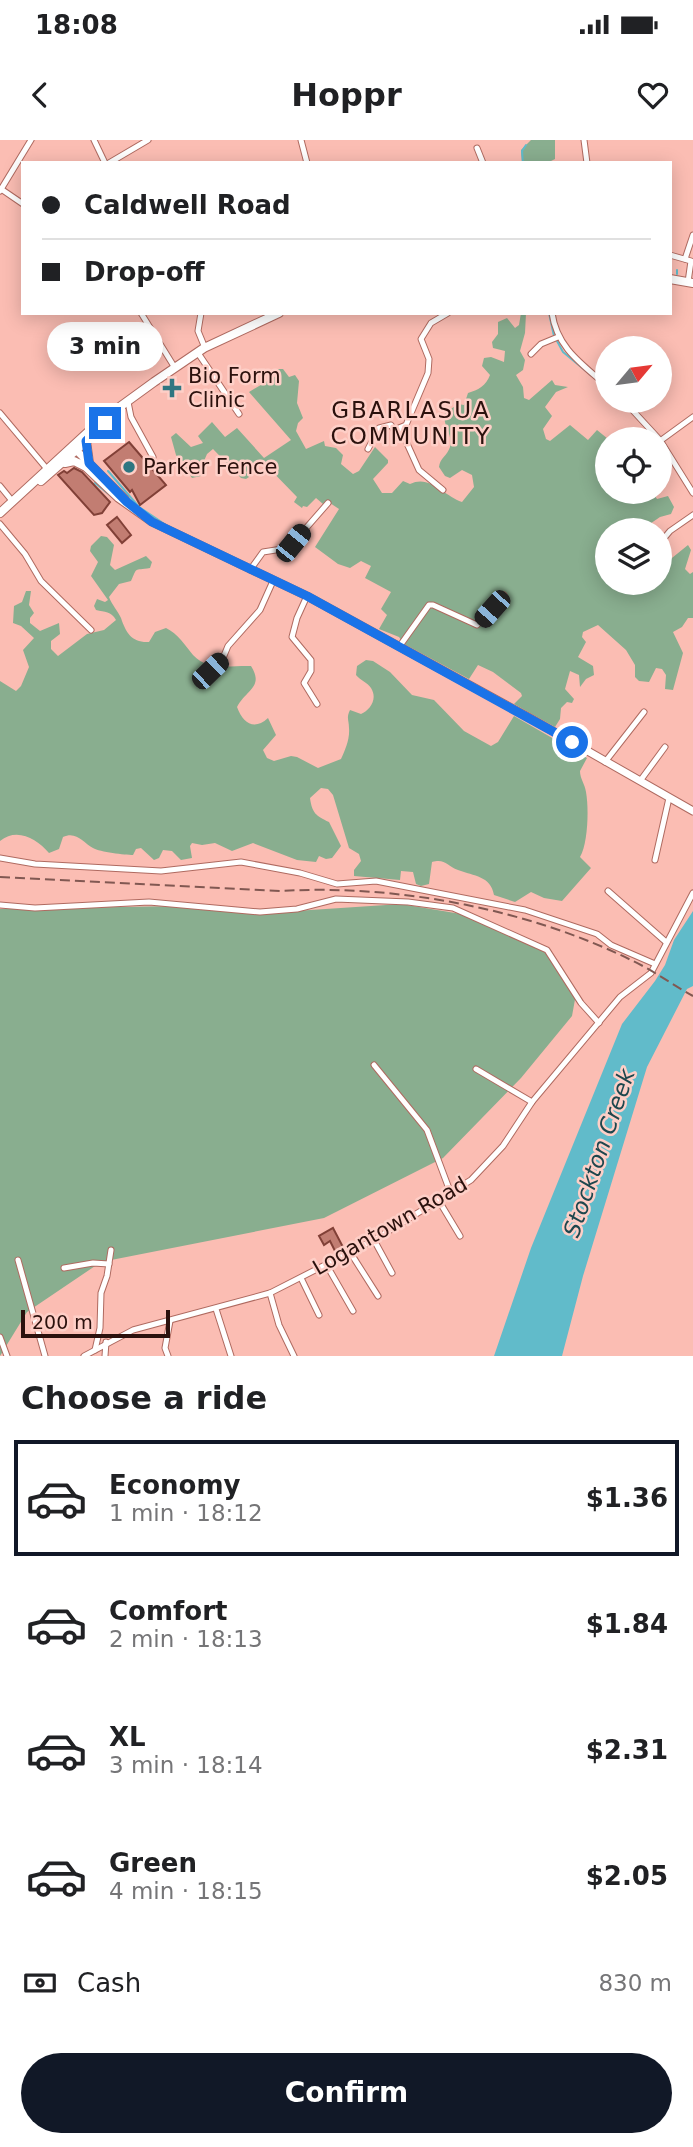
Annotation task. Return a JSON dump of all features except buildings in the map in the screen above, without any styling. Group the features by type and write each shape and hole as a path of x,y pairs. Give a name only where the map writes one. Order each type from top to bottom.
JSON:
{"highway":[{"path":"672,279 690,283"},
{"path":"65,463 72,450 99,422 175,368 201,351 275,315"},
{"path":"35,483 47,469 99,430 107,418"},
{"path":"0,513 35,483 65,463 74,461 87,464 86,441"}],"main road":[{"path":"72,450 152,522 307,596 693,811"}],"street":[{"path":"21,203 1,190 31,140"},
{"path":"94,140 106,161"},
{"path":"111,161 148,140"},
{"path":"301,140 306,161"},
{"path":"584,140 587,161"},
{"path":"477,148 482,161"},
{"path":"685,259 693,235"},
{"path":"672,256 691,261 690,283"},
{"path":"142,315 175,368"},
{"path":"201,315 198,331 201,351 239,414"},
{"path":"368,449 379,428 391,425 393,430 409,420 428,373 429,359 421,339 431,323 445,315"},
{"path":"552,315 558,337 567,352 595,376"},
{"path":"531,354 541,344 558,337"},
{"path":"128,402 131,417 153,457"},
{"path":"0,413 47,469"},
{"path":"635,413 648,427"},
{"path":"672,432 693,417"},
{"path":"400,428 419,470 443,490"},
{"path":"672,459 693,493"},
{"path":"0,486 13,502"},
{"path":"250,570 263,552 282,549 293,543 328,503"},
{"path":"672,530 693,515"},
{"path":"0,524 25,554 41,581 90,630"},
{"path":"210,671 260,610 273,581"},
{"path":"400,647 429,605 433,604 478,625 504,595"},
{"path":"307,596 292,637 311,660 310,671 304,684 317,704"},
{"path":"605,762 644,712"},
{"path":"640,781 665,747"},
{"path":"655,860 669,798"},
{"path":"0,858 35,864 161,871 241,862 300,873 337,884 376,881 525,910 597,934 611,945 655,964"},
{"path":"608,891 666,942"},
{"name":"Logantown Road","path":"84,1356 133,1330 270,1293 374,1240 452,1194 479,1173 495,1155 532,1102 620,997 646,978 693,893"},
{"path":"0,905 35,908 149,902 260,912 297,909 336,899 408,902 453,908 547,950 581,1003 599,1023"},
{"path":"374,1065 427,1130 452,1194"},
{"path":"476,1069 532,1102"},
{"path":"439,1200 460,1236"},
{"path":"374,1240 392,1273"},
{"path":"95,1350 100,1328 101,1293 111,1250"},
{"path":"350,1252 378,1296"},
{"path":"18,1260 44,1356"},
{"path":"64,1268 93,1263 109,1264"},
{"path":"326,1264 352,1311"},
{"path":"301,1278 319,1315"},
{"path":"270,1293 279,1325 294,1356"},
{"path":"216,1309 231,1356"},
{"path":"168,1356 165,1349 170,1321"},
{"path":"0,1337 7,1356"},
{"path":"105,1356 106,1342"}],"green space":[{"path":"531,140 555,140 555,159 551,161 522,161 521,150"},
{"path":"521,315 526,315 520,351 525,360 523,370 516,375 523,387 524,398 529,400 552,380 555,385 568,387 556,392 545,407 552,416 543,429 546,439 550,441 570,425 588,440 595,432 595,504 672,503 674,507 671,514 659,518 595,518 595,595 672,595 672,558 688,545 691,550 685,569 690,574 693,572 693,618 688,618 682,627 673,632 683,653 673,690 665,689 666,675 662,669 656,668 649,682 639,681 635,677 635,665 626,650 598,625 583,632 582,637 586,642 578,657 593,666 594,675 586,679 580,687 579,675 570,671 565,689 574,699 572,703 567,702 561,708 560,719 555,727 514,704 522,696 521,693 493,672 478,665 469,679 404,644 399,637 379,629 387,615 381,609 391,592 365,578 371,566 361,561 350,568 338,564 315,547 339,509 327,501 323,504 316,498 302,508 294,502 297,497 263,462 246,472 249,477 241,478 213,449 207,454 201,468 205,475 192,478 176,455 171,437 176,433 191,447 203,443 198,436 212,422 225,437 237,428 264,458 291,440 249,392 276,376 278,369 283,369 289,377 295,375 299,381 297,403 303,418 296,431 306,449 324,441 325,446 336,448 343,455 341,464 353,474 359,471 375,447 388,460 373,479 382,493 392,493 403,481 410,484 424,482 462,502 474,487 472,475 462,470 450,478 445,476 439,467 450,447 445,413 458,404 464,405 468,393 486,382 490,375 482,366 484,358 491,357 504,362 505,351 493,348 492,342 498,334 498,322 507,318 515,328 519,325"},
{"path":"101,536 107,537 114,545 110,565 115,570 146,556 152,562 150,568 137,570 131,581 119,584 109,597 130,636 138,641 149,642 155,632 166,628 206,664 251,666 255,673 255,683 237,707 242,717 250,723 258,724 268,718 276,735 263,750 267,758 274,761 297,757 318,768 341,759 349,736 350,710 361,714 370,707 374,696 371,688 356,675 357,666 366,660 373,661 390,672 412,695 434,700 464,731 491,746 498,742 514,716 587,758 580,771 586,792 588,816 585,844 580,857 591,868 562,901 544,898 531,892 515,902 494,895 486,880 440,861 432,862 429,884 421,886 416,884 413,872 401,871 400,880 354,876 354,870 361,861 359,854 349,848 333,795 328,789 321,788 310,798 313,811 329,822 341,846 332,858 319,856 316,862 297,860 253,843 232,851 215,843 192,843 192,858 181,860 172,851 163,850 159,858 154,860 141,848 136,849 133,855 107,852 93,848 72,835 63,837 59,849 49,853 26,836 13,835 0,841 0,681 16,691 21,686 29,667 23,650 34,638 21,626 13,623 14,606 22,602 26,591 31,591 29,605 34,613 30,623 40,631 59,623 60,634 51,641 51,649 58,656 87,634 104,630 116,620 110,613 96,610 94,606 97,599 105,602 108,600 91,576 98,562 90,551 91,546"},
{"path":"401,904 473,916 549,954 576,994 572,1016 521,1078 443,1158 324,1218 101,1262 27,1312 0,1356 0,909 179,906 249,914"}],"water":[{"name":"Stockton Creek","path":"693,911 693,986 687,989 647,1067 583,1276 562,1356 494,1356 531,1248 622,1024 655,981 665,965 674,940"}],"waterway":[{"path":"523,161 522,151 526,145"},
{"path":"549,315 554,336"},
{"path":"557,341 563,352 592,376"},
{"path":"108,471 139,507 166,525"},
{"path":"95,483 121,504"}],"railway":[{"path":"0,877 415,896 506,914 550,927 641,965 693,996"}],"place":[{"name":"Bio Form Clinic","path":"172,388"},
{"name":"Parker Fence","path":"129,467"}],"district":[{"name":"GBARLASUA COMMUNITY","path":"411,423"}],"route":[{"path":"105,423 86,441 89,463 127,502 152,522 216,555 307,596 572,742"}]}
